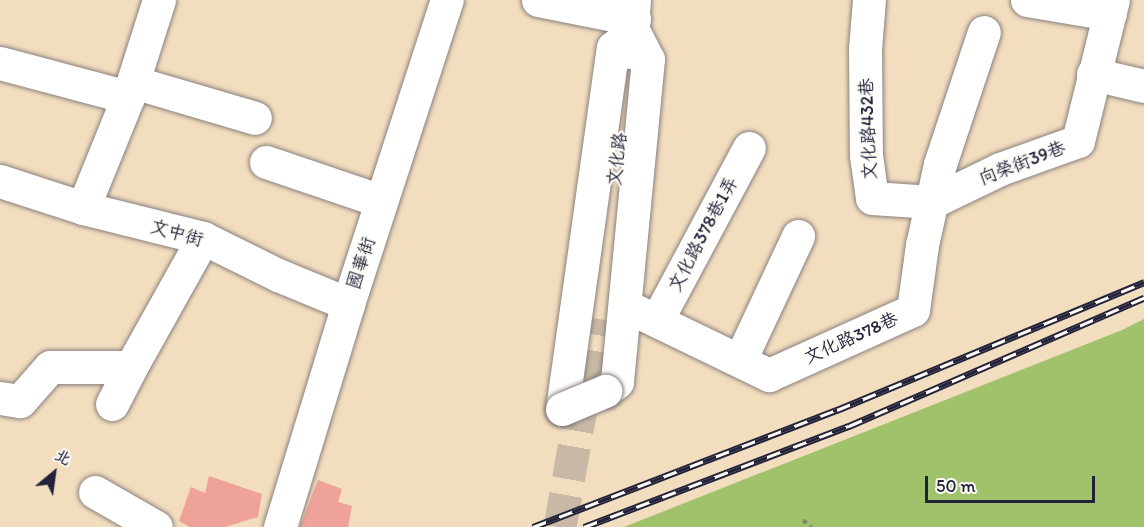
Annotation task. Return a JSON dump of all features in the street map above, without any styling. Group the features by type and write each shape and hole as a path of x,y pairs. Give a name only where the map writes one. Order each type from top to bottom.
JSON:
{"street":[{"path":"84,208 130,89 159,0"},
{"name":"國華街","path":"280,527 348,304 447,0"},
{"path":"538,0 634,16"},
{"name":"文化路432巷","path":"869,0 865,49 866,155 872,198 932,202"},
{"path":"1027,0 1111,7"},
{"name":"向榮街39巷","path":"932,202 1000,169 1078,141 1111,7"},
{"name":"文化路","path":"634,16 612,312 616,382 605,391 562,409 613,48 634,16"},
{"name":"文化路378巷","path":"612,312 657,320 769,375 913,310 922,244 940,164 984,32"},
{"path":"0,63 130,89 255,118"},
{"path":"1093,74 1144,86"},
{"name":"文化路378巷1弄","path":"657,320 749,148"},
{"path":"266,162 381,201"},
{"name":"文中街","path":"0,181 84,208 203,238 348,304"},
{"path":"740,360 798,236"},
{"path":"112,404 203,238"},
{"path":"0,398 20,401 50,367 131,367"},
{"path":"95,492 156,527"}],"path":[{"path":"803,520 810,527"}],"green space":[{"path":"1144,319 1144,527 624,527 1122,330"}],"building":[{"path":"209,476 262,494 258,517 225,527 190,527 179,521 191,487 205,493"},
{"path":"318,480 342,489 338,502 352,506 348,527 300,527"}],"tunnel":[{"path":"560,527 597,318"}],"railway":[{"path":"533,527 837,410 1144,282"},
{"path":"584,527 849,426 1144,298"}]}
